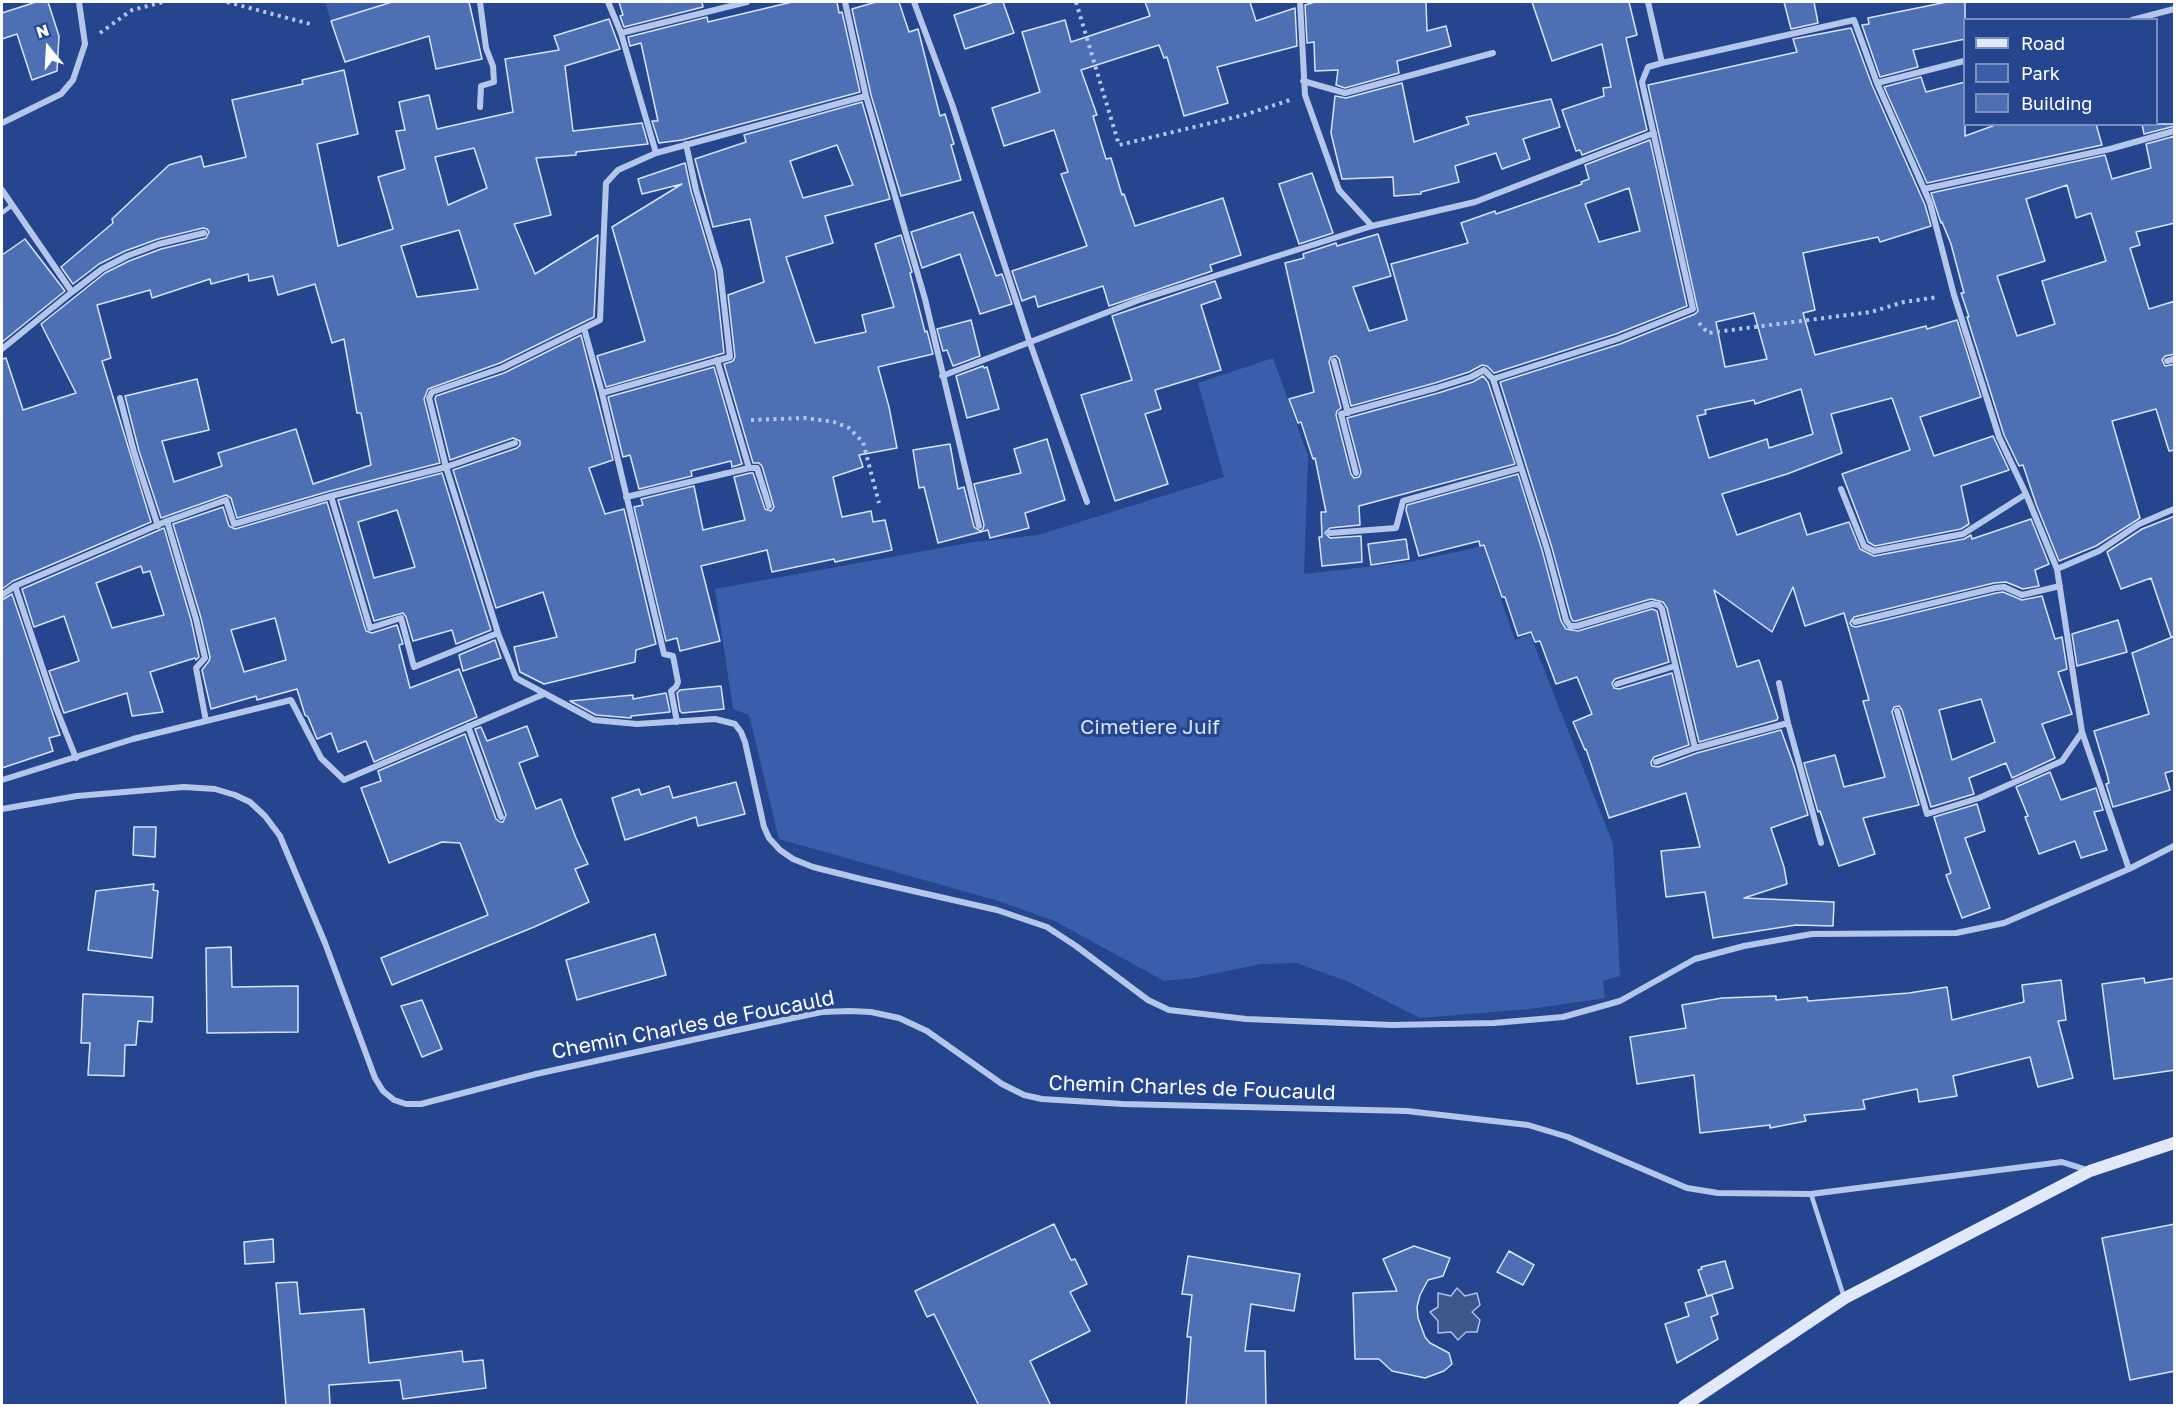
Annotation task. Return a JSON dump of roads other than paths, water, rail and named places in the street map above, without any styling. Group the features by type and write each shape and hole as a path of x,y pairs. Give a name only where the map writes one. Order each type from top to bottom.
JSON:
{"main road":[{"path":"1684,1406 1845,1298 2090,1172 2175,1143"}],"street":[{"path":"2,123 60,94 73,80 85,44 79,2"},
{"path":"480,2 486,48 493,66 494,82 481,86 480,107"},
{"path":"608,2 621,33 656,153"},
{"path":"621,33 747,2"},
{"path":"845,2 866,96 925,299 979,526"},
{"path":"914,2 952,104 1030,343 1087,502"},
{"path":"1300,2 1305,95 1339,189 1372,226"},
{"path":"1648,2 1662,63"},
{"path":"2140,18 2175,9"},
{"path":"1493,379 1618,339 1693,309 1642,82 1648,67 1854,20 1877,83 1930,203 1954,295 1999,437 2026,494 2056,569 2082,732 2129,869"},
{"path":"1303,81 1345,93 1493,53"},
{"path":"1877,83 1963,62"},
{"path":"866,96 686,144 656,153 618,170 606,183 600,320 502,368 432,392 429,398 446,467 498,633 516,678 594,720 637,724 715,719 735,724 745,742 764,827 769,838 793,859 813,867 997,910 1047,927 1076,945 1149,1000 1169,1010 1246,1019 1392,1026 1494,1023 1563,1017 1620,1001 1695,959 1744,946 1812,934 1956,933 2004,923 2129,869 2175,846"},
{"path":"1924,189 2110,149 2175,131"},
{"path":"942,376 1139,300 1372,226 1475,202 1654,133"},
{"path":"602,393 730,357 720,270 696,190 686,144"},
{"path":"2,190 72,292"},
{"path":"2,349 102,269 127,256 159,244 204,233"},
{"path":"584,328 602,393 664,654 673,656 678,682 671,691 677,722"},
{"path":"717,360 748,468"},
{"path":"1334,361 1348,413"},
{"path":"1356,473 1341,414 1436,388 1471,377 1484,370 1493,379 1547,549 1566,620 1570,626 1577,626 1652,604 1659,605 1662,609 1695,748"},
{"path":"120,398 134,452 158,526"},
{"path":"2,595 15,586 167,521 226,500 234,524 331,496 446,467 515,443"},
{"path":"626,497 748,468 757,468 769,506"},
{"path":"1329,533 1396,528 1403,501 1520,468"},
{"path":"1841,489 1863,546 1874,551 1963,534 2026,494"},
{"path":"331,496 370,628 401,618 414,667 498,633"},
{"path":"2056,569 2099,551 2139,524 2175,509"},
{"path":"167,521 205,658 196,668 206,721"},
{"path":"15,586 76,758"},
{"path":"1855,622 1995,588 2004,587 2022,594 2060,586"},
{"path":"1617,684 1675,666"},
{"path":"1779,683 1821,843"},
{"path":"2,780 133,739 291,700 321,758 344,780 544,694"},
{"path":"1896,711 1927,814 1979,798 2062,761 2082,732"},
{"path":"1656,762 1695,748 1788,723"},
{"path":"468,726 501,817"},
{"name":"Chemin Charles de Foucauld","path":"2,810 76,795 184,787 216,789 249,802 265,816 280,836 326,943 375,1078 382,1091 394,1100 406,1104 421,1104 536,1074 793,1018 822,1012 850,1011 871,1012 899,1018 927,1031 1002,1084 1024,1095 1042,1099 1123,1104 1407,1112 1488,1119 1528,1125 1568,1137 1688,1188 1718,1193 1811,1194 2062,1162 2090,1172"}],"lane":[{"path":"2,213 11,206"},
{"path":"1811,1194 1845,1298"}],"park label":[{"name":"Cimetiere Juif","path":"1150,727"}]}
